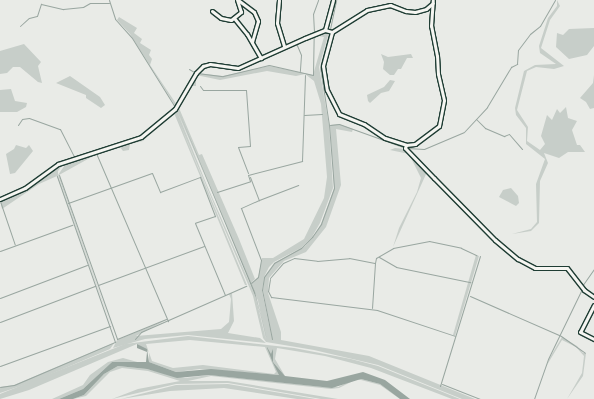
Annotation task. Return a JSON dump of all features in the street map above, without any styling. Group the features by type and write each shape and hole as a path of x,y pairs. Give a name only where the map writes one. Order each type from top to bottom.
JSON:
{"street":[{"path":"212,11 221,18 228,20 234,18 241,12 237,0"},
{"path":"237,0 254,12 258,21 252,42"},
{"path":"279,0 277,23 284,46"},
{"path":"325,30 333,0"},
{"path":"433,1 431,26 437,56 438,74 444,98 442,119 432,133 415,144 406,145 385,138 364,124 342,117 336,110 327,90 323,66 332,32 367,10 390,5 406,11 416,12 426,9 433,1"},
{"path":"234,18 252,42 261,58"},
{"path":"0,199 25,188 58,164 144,135 175,109 196,73 203,66 210,64 238,68 284,46 325,30 332,32"},
{"path":"406,145 407,150 481,226 522,263 535,268 567,268 584,290 594,297"},
{"path":"594,304 580,332 594,339"}],"shaded area":[{"path":"557,0 560,6 550,20 541,48 564,66 554,69 536,67 527,71 517,110 528,127 527,141 540,150 545,144 541,136 547,115 552,120 557,109 560,113 566,107 568,118 577,121 572,130 577,145 580,145 585,152 568,152 559,158 544,153 548,163 540,181 539,223 531,231 512,234 531,229 537,222 536,184 545,159 526,144 526,128 516,115 515,108 524,71 535,65 556,64 540,53 539,46 548,18 557,6"},
{"path":"119,17 137,28 134,33 142,39 140,43 151,50 149,55 152,59 150,65 177,105 176,107 130,34 117,20"},
{"path":"594,28 594,46 587,55 569,59 556,47 557,33 563,35 569,29"},
{"path":"325,31 329,32 319,67 329,125 333,188 320,223 312,237 301,248 274,262 269,267 264,277 274,263 305,246 313,237 321,224 334,188 330,125 339,124 353,129 352,132 336,129 341,185 326,227 306,252 284,261 269,278 268,293 281,332 281,340 369,356 475,399 462,399 378,365 314,350 266,342 263,338 253,296 177,117 247,285 245,285 174,113 158,123 143,141 130,144 129,150 123,151 120,147 75,159 141,138 156,124 174,112 176,115 175,111 196,73 223,76 269,66 313,75 324,37 314,35","holes":["267,71 296,76 305,74 314,81 321,104 327,177 324,198 304,239 273,258 262,258 258,278 251,283 255,279 202,154 199,155 179,108 191,86 196,86 196,75 220,80","177,111 258,301 266,340 256,298 206,183","264,277 263,290 272,339 262,291"]},
{"path":"24,44 41,62 38,66 42,83 38,82 20,67 13,67 7,73 0,74 0,51"},
{"path":"381,54 388,57 411,54 413,58 407,58 401,69 398,69 394,75 390,75 383,69 384,62"},
{"path":"594,75 594,108 590,109 586,102 580,98 593,83"},
{"path":"70,76 100,97 105,105 101,108 86,98 86,95 56,83"},
{"path":"390,80 395,81 389,91 381,93 370,103 367,95 384,87"},
{"path":"11,89 15,101 27,103 26,107 17,112 0,112 0,90"},
{"path":"178,110 255,292 267,340 256,298"},
{"path":"16,145 26,148 29,145 33,151 15,173 10,174 6,154 14,149"},
{"path":"395,148 405,149 427,172 393,247 399,228 417,192 421,178 409,154 390,150"},
{"path":"97,154 59,175 116,339 58,175 67,162"},
{"path":"65,162 58,171 58,176 116,340 57,176 39,184 2,209 0,200 12,197"},
{"path":"511,188 518,196 519,203 516,206 499,197 503,190"},
{"path":"476,255 479,256 455,336 453,335"},
{"path":"232,293 234,321 228,333 260,338 266,343 188,335 145,339 113,348 117,340 166,320 136,336 221,329 229,322 231,299 229,294"},
{"path":"188,336 294,348 351,359 378,366 460,399 452,399 371,368 325,356 277,348 275,359 285,376 273,362 280,375 200,369 176,372 149,362 149,352 137,344 29,390 0,399 0,394 125,344","holes":["190,340 265,347 276,372 274,374 203,365 173,368 152,361 146,344"]},
{"path":"562,337 577,346 583,353 586,353 583,376 567,399 582,373 584,356 576,347 562,340 547,365 536,395 549,359"},
{"path":"115,342 110,349 30,383 0,393 0,387 14,385"},
{"path":"137,344 147,349 149,362 176,372 211,369 279,375 273,363 267,347 271,354 273,349 273,362 285,376 327,381 363,372 385,380 410,399 400,399 380,384 361,379 332,388 209,375 177,378 147,369 118,366 104,374 84,395 73,399 59,399 83,389 112,362 146,362 147,352 137,348"},
{"path":"123,358 141,363 112,362 83,389 59,399 52,399 83,385 90,375 108,362"},
{"path":"118,366 147,369 185,378 210,375 325,387 338,387 355,380 339,388 331,389 211,376 188,381 228,381 338,399 321,399 228,383 176,384 112,399 138,389 180,381 148,371 122,368 110,372 86,396 73,399 84,395 104,374"},
{"path":"361,379 380,384 400,399 380,385 356,380"},
{"path":"228,384 316,399 297,399 224,388 170,391 121,399 176,385"}],"waterway":[{"path":"109,0 115,19 132,38 175,107"},
{"path":"314,32 313,14 318,0"},
{"path":"330,29 336,0"},
{"path":"407,148 424,149 464,132 487,107 511,67 517,64 518,50 530,34 540,26 555,0"},
{"path":"20,26 29,18 37,16 41,4 63,9 83,7 90,3 109,3"},
{"path":"272,339 262,290 264,277 274,263 301,248 312,237 321,224 334,188 329,125 320,67 329,33"},
{"path":"197,73 223,76 269,65 313,75 314,36"},
{"path":"296,43 301,55 300,71"},
{"path":"189,69 194,72"},
{"path":"217,192 250,181 248,175 302,161 305,75"},
{"path":"200,86 203,90 246,90 250,146 238,147 248,173"},
{"path":"304,115 322,114"},
{"path":"18,125 22,119 29,118 60,129 74,157"},
{"path":"476,119 485,128 504,136 509,134 522,149"},
{"path":"330,125 339,124 403,147"},
{"path":"96,153 168,321"},
{"path":"76,160 93,154"},
{"path":"68,203 152,173 160,192 200,177 215,216 195,223 225,295"},
{"path":"59,175 117,339 166,319"},
{"path":"0,387 14,385 115,342 57,176"},
{"path":"250,177 259,200 241,208 261,260 258,277 251,283"},
{"path":"259,200 298,185"},
{"path":"0,201 15,245"},
{"path":"0,251 72,225"},
{"path":"375,263 376,258 393,248 429,241 461,248 476,255"},
{"path":"98,285 204,246"},
{"path":"440,386 480,256"},
{"path":"379,257 396,267 470,282"},
{"path":"270,278 283,263 294,258 317,261 349,258 375,263 372,308"},
{"path":"0,298 87,265"},
{"path":"582,286 594,269"},
{"path":"270,279 268,291 271,297 377,310 455,336"},
{"path":"0,322 95,286"},
{"path":"135,339 141,332 246,286"},
{"path":"534,399 548,359 582,289"},
{"path":"470,296 561,336 585,353"},
{"path":"0,366 110,326"},
{"path":"442,384 480,399"}]}
